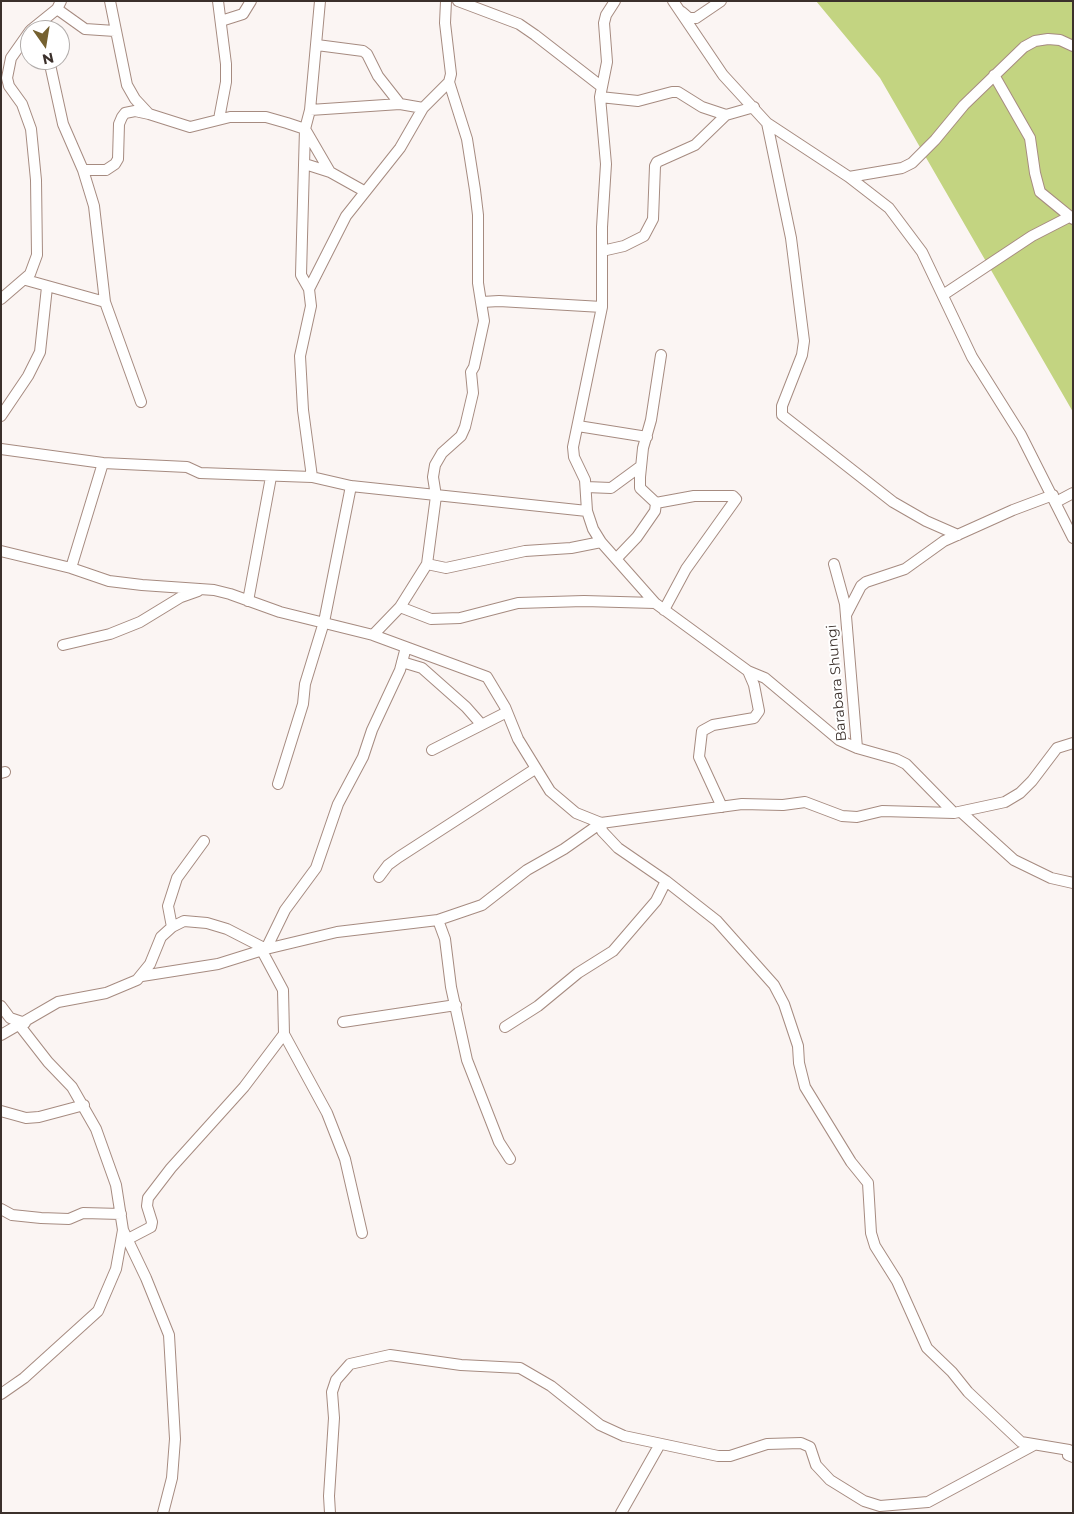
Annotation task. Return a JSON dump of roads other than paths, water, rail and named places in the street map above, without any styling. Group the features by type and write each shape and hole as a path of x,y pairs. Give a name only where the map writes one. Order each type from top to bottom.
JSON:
{"street":[{"path":"110,1 127,85 135,99 149,114"},
{"path":"218,1 226,82 219,119"},
{"path":"221,21 243,14 251,1"},
{"path":"312,478 303,410 300,356 311,306 308,289 301,269 305,130 310,110 320,1"},
{"path":"308,289 346,216 400,148 423,108 449,82 451,74 445,23 446,1"},
{"path":"458,1 518,24 536,34 601,92 638,101 678,92 702,107 726,115"},
{"path":"615,1 606,15 604,23 607,62 601,92 606,164 602,251 602,307 573,447 574,458 586,487 587,511 593,529 601,542 659,607 748,671 765,678 839,740 906,764 958,813 1014,860 1051,878 1073,883"},
{"path":"673,1 723,74 767,123 849,177 889,208 922,252 972,357 1021,435 1073,538"},
{"path":"681,12 688,18 696,18 721,1"},
{"path":"47,20 59,5 86,28 115,31"},
{"path":"849,177 902,168 912,163 994,75 1024,47 1048,38 1073,46"},
{"path":"317,45 363,51 367,54 378,76 400,104"},
{"path":"1,299 26,280 37,255 34,155 27,116 22,104 9,86 7,78 11,58 20,46"},
{"path":"51,70 63,124 82,170 98,220 105,302 140,402"},
{"path":"943,295 1032,236 1071,218 1040,192 1030,138 994,75"},
{"path":"373,635 400,607 427,564 436,496 433,476 435,465 442,453 461,436 468,417 473,393 471,372 484,321 478,276 478,215 475,190 467,139 449,82"},
{"path":"310,110 400,104 423,108"},
{"path":"602,251 624,246 644,236 653,219 655,166 657,162 695,145 726,115 754,107"},
{"path":"82,170 106,170 115,164 118,159 119,124 125,113 135,111 190,127 230,116 266,117 305,130 330,172"},
{"path":"767,123 791,238 804,341 799,362 782,406 782,415 893,502 920,518 958,535"},
{"path":"305,164 330,172 364,191"},
{"path":"26,280 105,302"},
{"path":"1,416 24,382 40,352 47,287"},
{"path":"482,302 499,301 602,307"},
{"path":"656,503 640,488 641,466 662,355"},
{"path":"578,426 647,436"},
{"path":"1,449 103,463 187,467 200,473 312,478 351,486 587,511"},
{"path":"71,568 103,463"},
{"path":"586,487 611,488 641,466"},
{"path":"248,600 271,477"},
{"path":"278,784 303,704 305,684 324,622 351,486"},
{"name":"Barabara Shungi","path":"846,615 861,586 905,570 944,541 1012,510 1073,493"},
{"path":"656,503 694,496 733,496 736,499 659,607"},
{"path":"616,559 652,517 656,503"},
{"path":"427,564 446,568 525,551 570,548 601,542"},
{"path":"1,551 71,568 110,581 214,590 280,612 373,635 487,677 507,712 518,739 550,791 576,813 601,823"},
{"name":"Barabara Shungi","path":"834,564 845,604 857,748"},
{"path":"63,645 118,631 140,622 181,597 203,590"},
{"path":"400,607 431,619 440,619 460,618 518,604 555,601 659,607"},
{"path":"263,949 285,910 316,868 338,804 363,757 372,730 402,662 406,647"},
{"path":"402,662 422,668 466,707 481,724"},
{"path":"722,807 699,757 699,743 702,731 706,727 749,719 757,714 759,706 754,685 748,671"},
{"path":"432,750 507,712"},
{"path":"1,1035 20,1026 58,1002 106,993 142,976 218,964 263,949 337,932 438,920 482,904 527,870 564,849 601,823 755,803 783,805 805,802 842,816 857,817 882,811 958,813 1005,802 1013,798 1032,781 1057,748 1073,743"},
{"path":"379,878 388,865 399,857 535,769"},
{"path":"601,823 602,831 618,848 666,881 717,921 774,985 784,1004 798,1046 799,1063 805,1087 851,1162 868,1183 871,1232 875,1246 897,1281 927,1348 952,1372 968,1392 1021,1442 1069,1450 1068,1455 1073,1457"},
{"path":"172,927 168,906 177,878 204,841"},
{"path":"505,1027 538,1006 578,973 613,951 656,901 666,881"},
{"path":"438,920 445,939 451,986 467,1060 499,1142 510,1159"},
{"path":"142,976 161,937 172,927 184,921 208,923 234,932 263,949 282,990 284,1034 291,1051 327,1113 345,1159 362,1233"},
{"path":"344,1022 456,1005"},
{"path":"1,1006 10,1018 20,1026 48,1062 72,1087 84,1105 109,1160 126,1235 161,1312 169,1335 172,1358 175,1440 172,1478 163,1513"},
{"path":"126,1235 150,1226 152,1222 147,1206 148,1198 171,1168 249,1080 284,1034"},
{"path":"1,1111 26,1118 40,1117 84,1105"},
{"path":"1,1209 12,1215 41,1218 69,1219 83,1213 122,1214"},
{"path":"1,1394 29,1373 98,1311 116,1269 126,1235"},
{"path":"330,1513 329,1496 334,1418 332,1392 336,1380 344,1369 360,1362 396,1355 461,1365 520,1368 552,1386 600,1425 624,1436 660,1444 730,1456 767,1444 801,1443 810,1448 816,1465 830,1480 864,1501 880,1506 928,1502 1034,1445"},
{"path":"622,1513 660,1444"}]}
